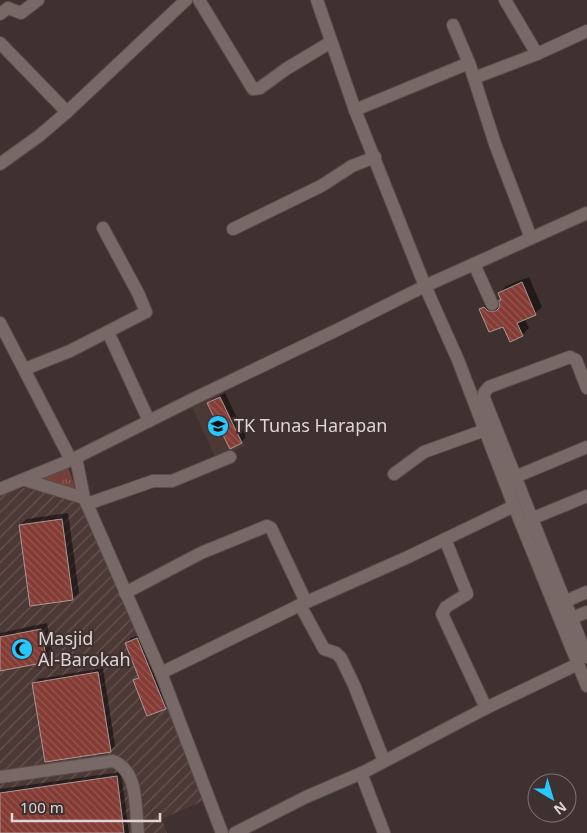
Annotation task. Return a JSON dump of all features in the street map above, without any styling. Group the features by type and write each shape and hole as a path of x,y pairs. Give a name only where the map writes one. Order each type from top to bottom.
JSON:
{"street":[{"path":"0,14 8,8 21,13 38,0"},
{"path":"0,164 39,136 67,112 186,0"},
{"path":"199,0 253,89 260,88 286,69 331,42"},
{"path":"317,0 356,110 425,286 458,360 514,506 583,661"},
{"path":"505,0 537,54"},
{"path":"453,25 531,238"},
{"path":"474,78 537,54 587,31"},
{"path":"0,42 67,112"},
{"path":"356,110 468,63"},
{"path":"233,229 321,186 352,166 375,156"},
{"path":"0,489 74,459 425,286 587,213"},
{"path":"24,369 70,351 146,312 138,293 103,228"},
{"path":"474,264 492,304"},
{"path":"0,323 74,459 85,501 106,544 125,593 161,673 222,833"},
{"path":"108,332 149,421"},
{"path":"587,388 576,360 570,357 489,387 484,398 531,519 566,601 583,661 587,686"},
{"path":"394,474 424,452 485,430"},
{"path":"515,478 587,446"},
{"path":"25,480 85,501 153,481 172,481 230,457"},
{"path":"531,519 587,496"},
{"path":"161,673 303,604 514,506"},
{"path":"125,593 201,553 267,526 270,528 324,649 336,653 341,658 354,685 384,761"},
{"path":"445,539 467,594 446,607 442,614 486,708"},
{"path":"566,601 587,592"},
{"path":"572,618 587,612"},
{"path":"234,833 306,797 361,773 486,708 583,661"},
{"path":"0,777 113,761 122,764 132,779 138,833"},
{"path":"361,773 384,833"}],"shaded area":[{"name":"TK Tunas Harapan","path":"221,394 245,446 216,459 192,407"},
{"path":"23,488 52,491 81,500 139,626 205,800 162,819 167,833 0,833 0,496"}],"green space":[{"path":"67,465 76,489 36,480"}],"building":[{"path":"522,282 536,315 517,323 523,336 510,342 503,327 489,332 479,309 484,307 488,311 496,311 499,308 499,300 501,300 498,293"},
{"path":"220,397 242,443 230,449 207,403"},
{"path":"62,519 73,600 30,606 19,525"},
{"name":"Masjid Al-Barokah","path":"41,629 47,662 0,671 0,637"},
{"path":"137,638 166,709 147,716 133,680 139,678 125,643"},
{"path":"98,672 111,752 45,762 32,683"},
{"path":"117,776 124,833 0,833 0,793"}],"place":[{"name":"TK Tunas Harapan","path":"218,426"},
{"name":"Masjid Al-Barokah","path":"22,649"}]}
